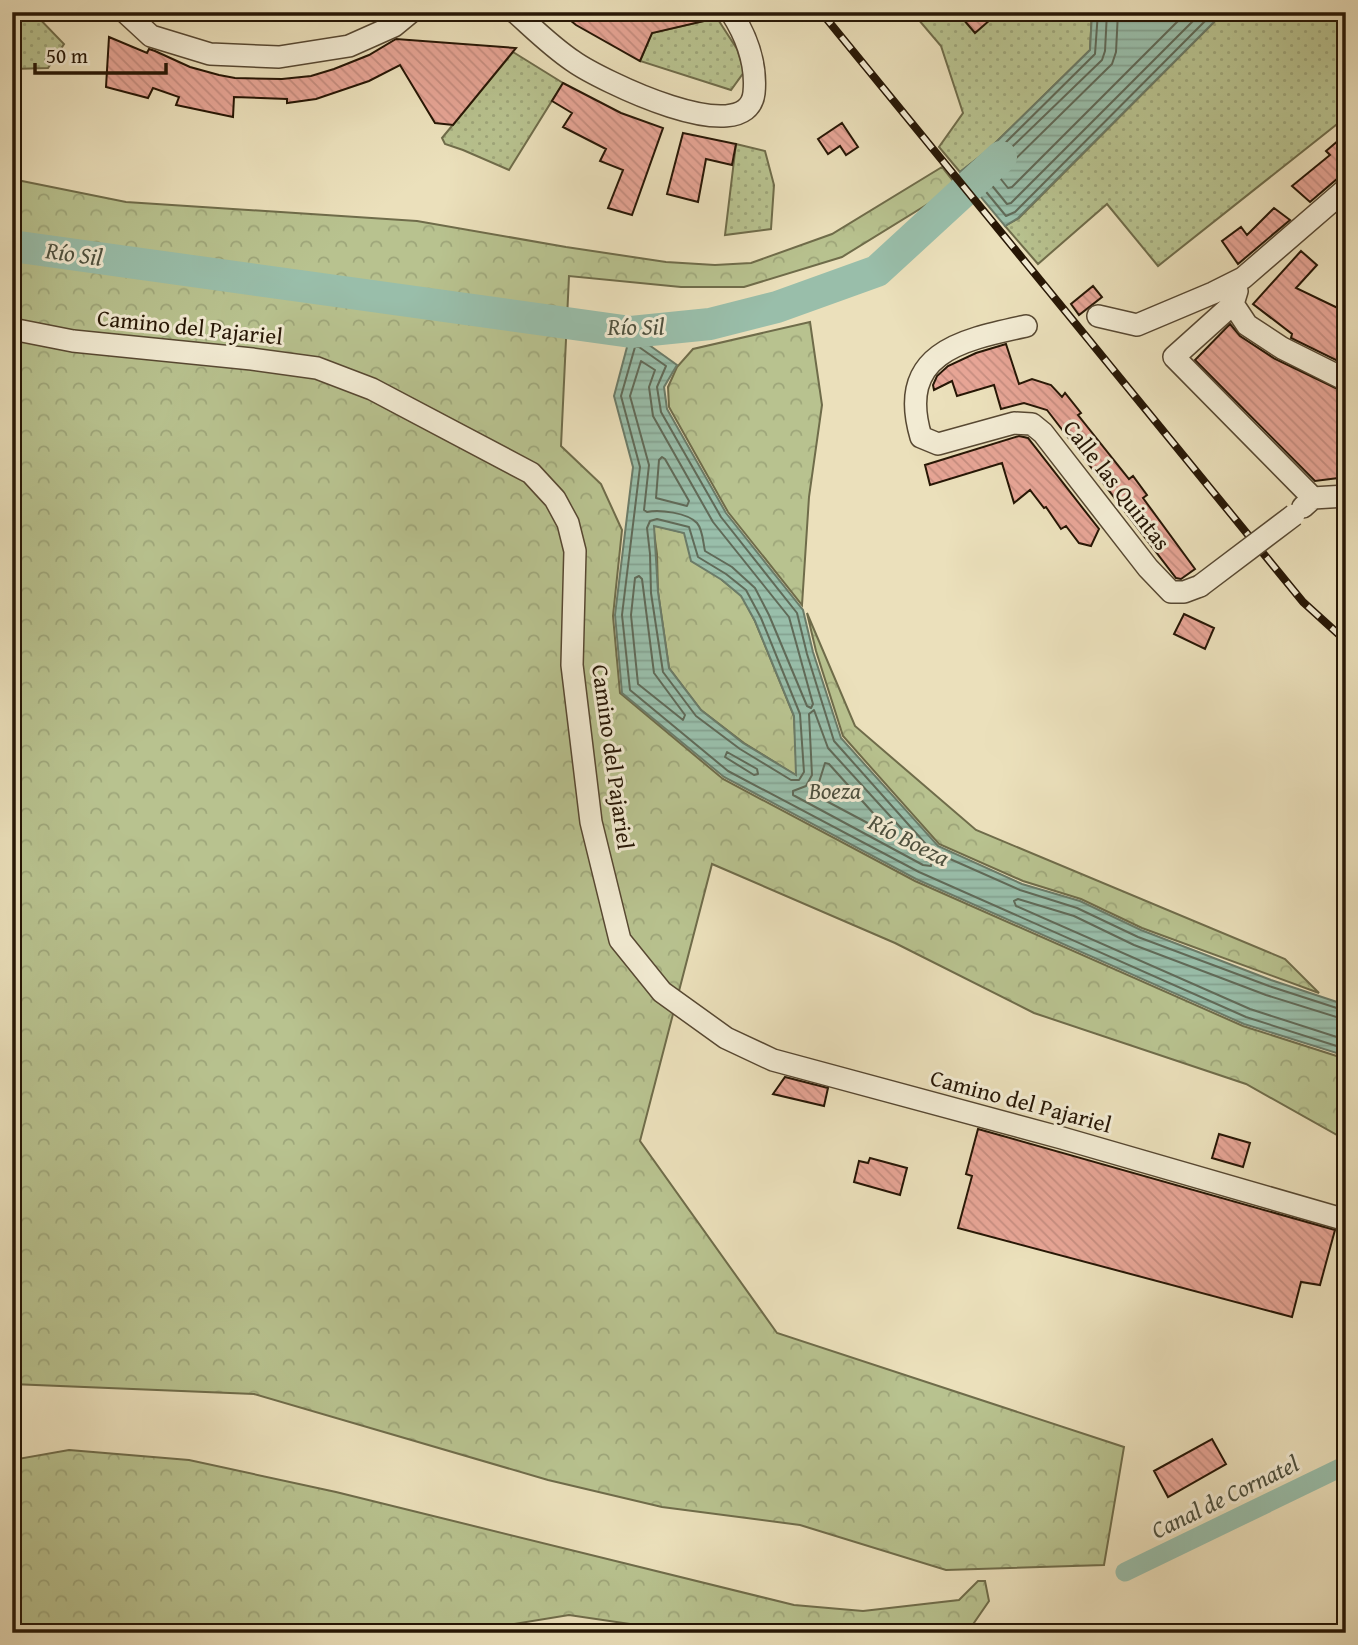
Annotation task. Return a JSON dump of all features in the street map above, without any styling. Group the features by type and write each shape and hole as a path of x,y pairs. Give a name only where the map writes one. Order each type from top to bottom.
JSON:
{"street":[{"path":"125,12 150,36 210,54 279,57 349,46 394,26 411,12"},
{"path":"515,12 573,61 614,85 658,103 698,113 730,117 743,111 753,100 755,77 752,56 741,27 730,12"},
{"path":"1098,316 1137,325 1243,278 1346,189"},
{"path":"1243,278 1233,304 1174,357 1313,498 1346,496"},
{"path":"1233,304 1247,325 1282,348 1346,380"},
{"name":"Calle las Quintas","path":"1026,326 952,347 923,370 916,386 915,404 915,417 921,437 938,444 1014,423 1032,424 1043,433 1148,568 1171,592 1184,592 1200,586 1313,498"},
{"name":"Camino del Pajariel","path":"12,329 73,341 317,368 372,388 531,473 555,499 568,523 575,551 572,665 591,822 620,940 662,992 726,1038 773,1060 1062,1138 1346,1220"}],"green space":[{"path":"12,12 33,12 64,44 48,68 12,69"},
{"path":"912,12 1092,12 1090,50 987,151 960,172 939,147 963,113 941,46"},
{"path":"1224,12 1346,12 1346,117 1158,266 1107,204 1038,264 1005,226 1019,218"},
{"path":"717,18 737,49 744,72 731,90 640,61 652,33"},
{"path":"513,52 563,83 509,170 445,144 442,138"},
{"path":"736,144 765,151 774,185 771,229 725,235"},
{"path":"942,167 957,186 842,257 744,287 681,287 569,276 561,446 601,484 622,530 613,616 620,693 723,779 915,881 1243,1026 1346,1059 1346,1140 1246,1084 1034,1013 895,943 712,864 640,1141 777,1333 1124,1447 1104,1565 946,1570 800,1525 662,1507 548,1480 254,1394 12,1384 12,179 126,202 417,221 666,262 715,265 751,263 832,234"},
{"path":"810,322 822,405 809,497 802,605 728,512 669,407 668,387 677,367 693,349"},
{"path":"653,525 685,533 722,580 742,596 794,716 797,776 744,743 701,710 669,668 658,592"},
{"path":"807,613 855,726 976,830 1285,959 1319,993 1142,928 1081,899 1023,881 939,844 843,736"},
{"path":"69,1450 189,1460 336,1492 794,1605 863,1611 959,1600 978,1581 985,1581 989,1601 967,1633 691,1633 569,1615 458,1633 12,1633 12,1460"}],"water":[{"path":"1092,12 1224,12 1018,218 1005,226 960,172 987,151 1090,50"},
{"name":"Boeza","path":"631,332 677,365 664,387 667,409 726,513 803,610 813,652 841,738 938,846 1022,884 1080,901 1141,930 1271,980 1346,1005 1346,1056 1244,1024 916,879 724,777 622,693 615,615 633,467 614,396","holes":["654,526 684,533 691,561 722,580 741,596 755,621 794,716 796,775 743,743 701,710 669,668 658,592"]}],"building":[{"path":"560,12 716,12 717,18 652,33 640,61 576,25"},
{"path":"957,12 983,12 990,20 975,33"},
{"path":"109,37 147,53 149,49 155,51 190,67 235,78 282,79 311,76 369,55 396,39 516,48 453,125 435,123 400,65 369,81 316,99 287,103 287,99 234,97 233,117 176,105 179,97 153,88 148,98 106,87"},
{"path":"563,83 621,113 663,128 632,215 608,208 623,170 600,161 606,149 563,127 572,113 552,101"},
{"path":"842,123 858,147 846,155 840,146 828,154 818,139"},
{"path":"683,133 736,144 732,165 706,159 698,202 667,194"},
{"path":"1346,134 1346,176 1337,179 1310,202 1292,186 1330,155 1326,151"},
{"path":"1274,208 1290,220 1238,264 1222,241 1241,227 1247,235"},
{"path":"1301,251 1317,265 1296,288 1346,312 1346,365 1291,338 1292,334 1253,304"},
{"path":"1093,286 1102,297 1079,315 1071,304"},
{"path":"1230,324 1240,336 1275,359 1346,393 1346,477 1315,481 1195,360"},
{"path":"1006,344 1019,384 1032,379 1051,385 1062,397 1065,393 1081,413 1078,415 1129,479 1133,476 1147,495 1143,498 1195,569 1181,579 1176,578 1047,410 1024,403 1001,409 994,385 957,396 952,381 934,390 937,376 948,366 976,353"},
{"path":"1019,436 1028,438 1099,529 1091,546 1079,543 1066,526 1061,529 1030,490 1014,503 1002,463 930,485 925,465"},
{"path":"1184,614 1214,628 1205,649 1174,634"},
{"path":"785,1077 828,1088 824,1106 773,1094"},
{"path":"978,1129 1335,1230 1320,1285 1301,1282 1292,1317 958,1228 972,1176 966,1174"},
{"path":"1219,1134 1250,1143 1243,1167 1212,1158"},
{"path":"870,1158 907,1168 900,1195 854,1182 859,1161 868,1163"},
{"path":"1212,1439 1226,1464 1168,1497 1154,1471"}],"waterway":[{"name":"Río Sil","path":"12,246 631,332 710,324 777,307 877,271 1001,157"},
{"name":"Canal de Cornatel","path":"1125,1572 1346,1465"}],"railway":[{"path":"821,12 1303,602 1346,641"}],"water label":[{"name":"Río Boeza","path":"909,840"}]}
